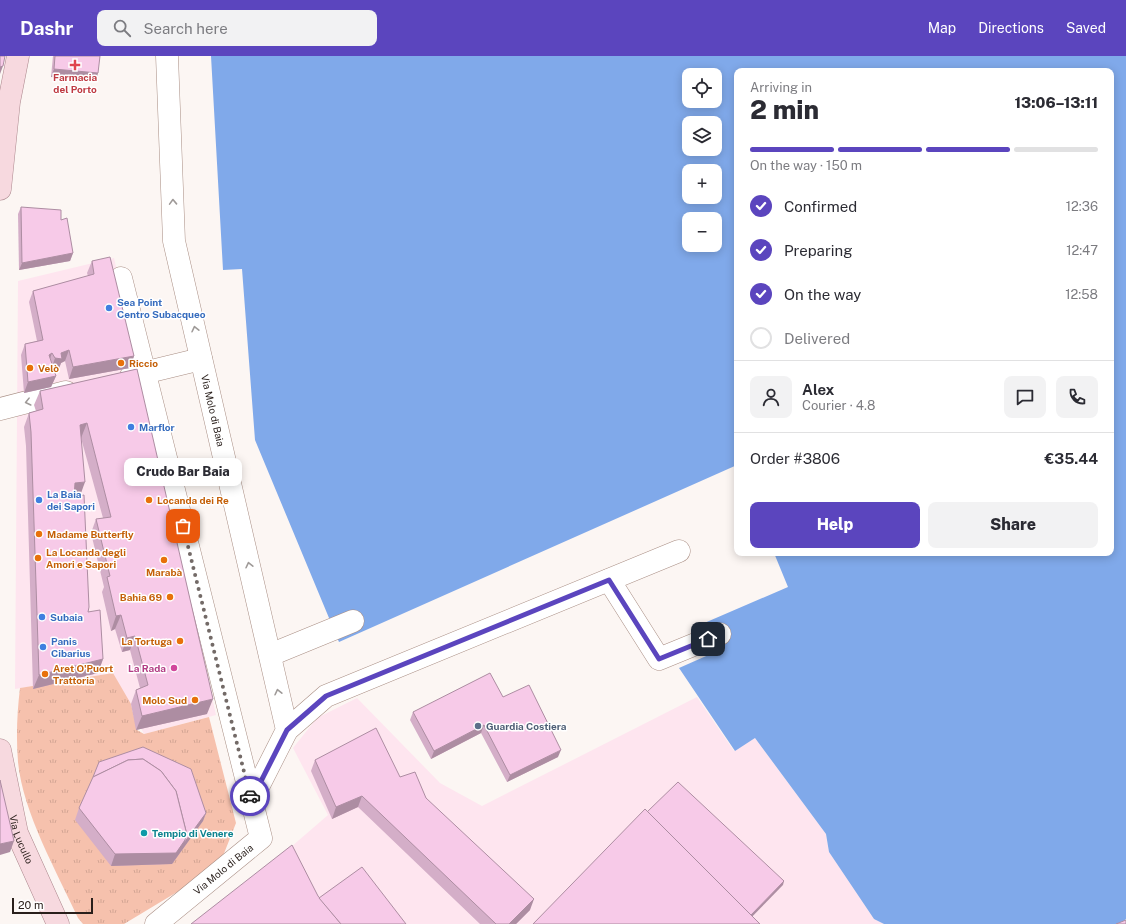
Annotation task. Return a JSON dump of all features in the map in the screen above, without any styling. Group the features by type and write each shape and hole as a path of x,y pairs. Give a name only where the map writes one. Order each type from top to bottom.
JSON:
{"main road":[{"path":"0,189 9,102 18,56"},
{"name":"Via Lucullo","path":"0,750 17,834 58,924"}],"lane":[{"name":"Via Molo di Baia","path":"167,56 174,241 287,730"},
{"name":"Via Molo di Baia","path":"121,278 260,838 156,924"},
{"path":"114,380 201,359"},
{"path":"0,409 84,388"},
{"path":"251,801 287,730 326,696 679,551"},
{"path":"609,580 659,659 720,634"},
{"path":"270,655 353,621"}],"shaded area":[{"path":"114,258 216,715 144,734 113,673 15,689 18,281"},
{"path":"697,697 734,751 755,738 826,834 829,852 874,919 884,924 202,924 328,815 293,748 317,718 357,698 440,783 482,806"}],"green space":[{"path":"113,673 131,704 137,730 144,734 209,717 236,823 223,856 207,874 124,924 83,924 78,918 42,842 21,781 17,743 20,688"}],"water":[{"path":"211,56 1126,56 1126,919 1120,924 884,924 874,919 829,852 826,834 755,738 735,751 679,668 713,653 702,624 788,587 775,556 1114,556 1114,68 734,68 734,466 339,642 255,440 242,269 223,270"}],"building":[{"path":"0,56 5,56 3,66 0,67"},
{"path":"55,56 100,56 98,73 54,69"},
{"path":"21,207 61,210 61,220 67,218 73,253 22,263"},
{"path":"110,257 134,356 73,367 69,350 61,353 62,359 55,358 52,353 49,355 56,376 28,382 25,344 43,340 33,291 94,274 92,261"},
{"path":"137,369 213,699 142,716 136,690 148,685 135,636 127,638 121,615 116,616 107,577 110,576 96,519 111,517 87,423 80,425 85,482 75,483 74,497 84,495 88,612 100,610 103,659 39,675 31,432 29,413 43,409 40,391"},
{"name":"Guardia Costiera","path":"490,673 503,697 529,685 561,750 510,775 484,725 434,751 413,712"},
{"path":"376,728 400,777 415,772 426,798 534,899 509,924 496,924 362,796 336,807 315,760"},
{"path":"143,747 191,769 206,813 184,843 186,831 176,791 161,771 143,759 128,760 93,777 99,762"},
{"path":"143,759 161,771 176,791 186,831 185,840 176,853 115,854 79,808 93,777 128,760"},
{"path":"0,780 14,841 0,844"},
{"path":"678,782 784,881 751,915 647,812"},
{"path":"645,809 760,924 533,924"},
{"path":"292,845 318,896 341,924 191,924"},
{"path":"362,867 406,924 341,924 319,898"},
{"path":"1126,920 1126,924 1116,924"}],"way so far":[{"path":"183,526 250,796"}],"place":[{"name":"Farmacia del Porto","path":"75,65"},
{"name":"Sea Point Centro Subacqueo","path":"109,308"},
{"name":"Riccio","path":"121,363"},
{"name":"Velò","path":"30,368"},
{"name":"Marflor","path":"131,427"},
{"name":"La Baia dei Sapori","path":"39,500"},
{"name":"Locanda dei Re","path":"149,500"},
{"name":"Crudo Bar Baia","path":"183,526"},
{"name":"Madame Butterfly","path":"39,534"},
{"name":"La Locanda degli Amori e Sapori","path":"38,558"},
{"name":"Marabà","path":"164,560"},
{"name":"Bahia 69","path":"170,597"},
{"name":"Subaia","path":"42,617"},
{"name":"La Tortuga","path":"180,641"},
{"name":"Panis Cibarius","path":"43,647"},
{"name":"La Rada","path":"174,668"},
{"name":"Aret O'Puort Trattoria","path":"45,674"},
{"name":"Molo Sud","path":"195,700"},
{"name":"Guardia Costiera","path":"478,726"},
{"name":"Tempio di Venere","path":"144,833"}],"route":[{"path":"250,796 251,801 287,730 326,696 609,580 659,659 708,639"}]}
